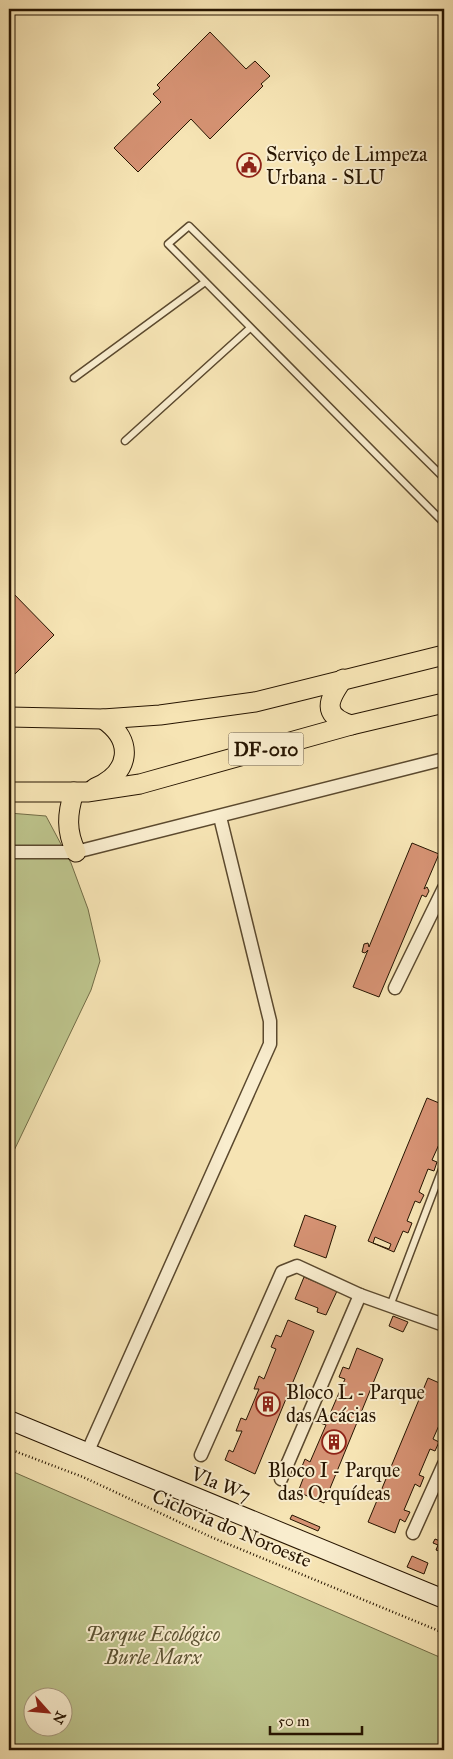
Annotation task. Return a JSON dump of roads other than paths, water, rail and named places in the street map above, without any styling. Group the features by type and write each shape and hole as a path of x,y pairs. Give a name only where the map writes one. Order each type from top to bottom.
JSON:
{"main road":[{"name":"DF-010","path":"9,717 103,718 160,715 255,702 444,655"},
{"path":"343,679 330,697 331,712 337,720 351,725"},
{"name":"DF-010","path":"9,792 80,792 140,784 351,725 444,703"},
{"path":"76,852 69,838 68,820 80,792 105,784 119,768 124,755 123,742 118,731 103,718"},
{"name":"Vla W7","path":"9,1420 444,1600"}],"street":[{"path":"9,852 76,852 444,760"},
{"path":"87,1452 270,1044 270,1021 220,817"},
{"path":"395,988 444,888"},
{"path":"201,1455 282,1272 297,1266 360,1295 444,1325"},
{"path":"281,1479 360,1295"},
{"path":"413,1533 444,1464"}],"lane":[{"path":"444,478 189,226 168,244 444,523"},
{"path":"74,378 205,282"},
{"path":"125,441 250,328"},
{"path":"390,1306 444,1164"}],"place":[{"name":"Serviço de Limpeza Urbana - SLU","path":"249,165"},
{"name":"Bloco L - Parque das Acácias","path":"268,1404"},
{"name":"Bloco I - Parque das Orquídeas","path":"334,1442"}],"park label":[{"name":"Parque Ecológico Burle Marx","path":"153,1646"}]}
